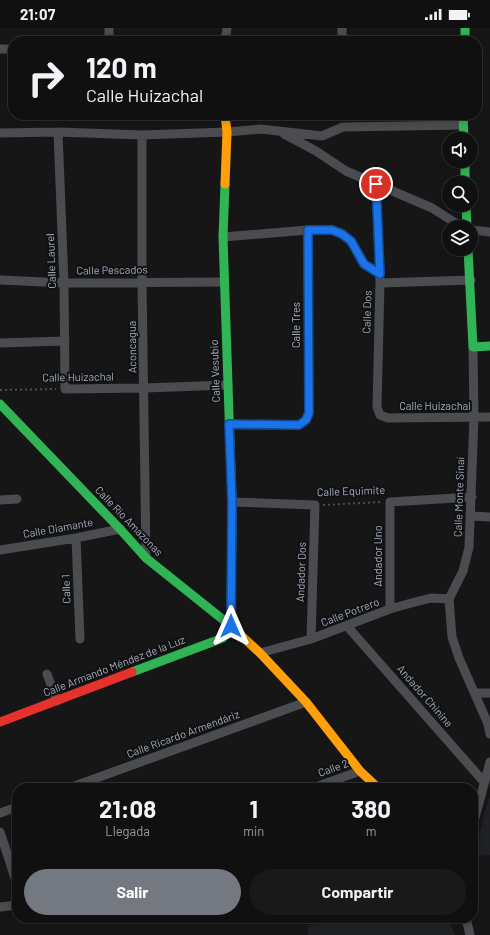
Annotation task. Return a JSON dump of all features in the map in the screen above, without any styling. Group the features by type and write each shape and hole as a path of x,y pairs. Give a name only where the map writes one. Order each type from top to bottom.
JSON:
{"street":[{"name":"Calle Vesubio","path":"225,120 227,132 222,237 232,502 231,626"},
{"path":"0,133 58,132 142,135 227,132 261,129 322,136 343,127 463,120 464,132"},
{"path":"280,131 316,151 346,171 432,208 451,220"},
{"name":"Calle Laurel","path":"58,132 64,283 65,389"},
{"name":"Aconcagua","path":"142,135 142,282 145,388 146,558"},
{"path":"316,151 322,136"},
{"name":"Calle Dos","path":"376,184 380,274 377,407 380,415"},
{"path":"222,237 308,230 332,230 342,234 351,241 364,264 380,274"},
{"name":"Calle Tres","path":"229,424 299,425 306,420 309,413 308,230"},
{"path":"478,231 490,232"},
{"name":"Calle Monte Sinaí","path":"449,599 463,571 469,547 471,516 474,418 471,280 469,256"},
{"name":"Calle Pescados","path":"0,280 64,283 224,282"},
{"path":"380,283 471,280"},
{"path":"0,343 65,342"},
{"path":"473,347 490,346"},
{"name":"Calle Huizachal","path":"65,389 228,385"},
{"name":"Calle Río Amazonas","path":"0,404 146,558 231,626 260,653 306,702 360,771 373,783"},
{"name":"Calle Huizachal","path":"380,415 388,418 490,417"},
{"name":"Calle Equimite","path":"390,502 472,497"},
{"path":"0,500 17,499"},
{"name":"Calle Equimite","path":"232,502 315,505"},
{"name":"Andador Uno","path":"390,502 390,609"},
{"name":"Andador Dos","path":"311,639 315,505"},
{"path":"471,516 490,517"},
{"name":"Calle Diamante","path":"0,550 76,538 120,529"},
{"name":"Calle 1","path":"76,538 80,639"},
{"name":"Calle Potrero","path":"260,653 311,639 390,609 431,598 449,599"},
{"path":"449,599 452,637 459,658 488,724 490,734"},
{"name":"Calle Armando Méndez de la Luz","path":"0,722 223,638 231,626"},
{"name":"Andador Chinine","path":"347,626 484,782"},
{"path":"47,674 57,701"},
{"path":"475,693 490,693"},
{"name":"Calle Ricardo Armendáriz","path":"83,783 306,702"},
{"path":"478,805 490,762"},
{"name":"Calle 2","path":"327,783 360,771"},
{"path":"0,813 12,809"},
{"path":"0,832 12,869"},
{"path":"0,907 12,906"},
{"path":"467,923 470,935"}],"path":[{"name":"Calle Huizachal","path":"0,390 65,389"},
{"name":"Calle Equimite","path":"315,505 390,502"}],"shaded area":[{"path":"490,797 490,855 478,856 478,840"},
{"path":"333,923 450,923 455,935 308,935 308,925"}],"traffic: fast":[{"path":"465,28 465,36"},
{"path":"463,120 464,132"},
{"path":"465,168 465,176"},
{"path":"132,672 223,638 231,626 232,502 223,237 225,184"},
{"path":"466,212 467,220"},
{"path":"468,256 473,347 490,346"},
{"path":"0,404 146,558 231,626"}],"traffic: slow":[{"path":"225,184 227,132 226,120"},
{"path":"231,626 260,653 306,702 360,771 373,783"}],"traffic: jam":[{"path":"0,722 132,672"}],"route":[{"path":"231,626 232,502 229,424 299,425 306,420 309,413 308,230 332,230 342,234 351,241 364,264 380,274 376,184"}]}
